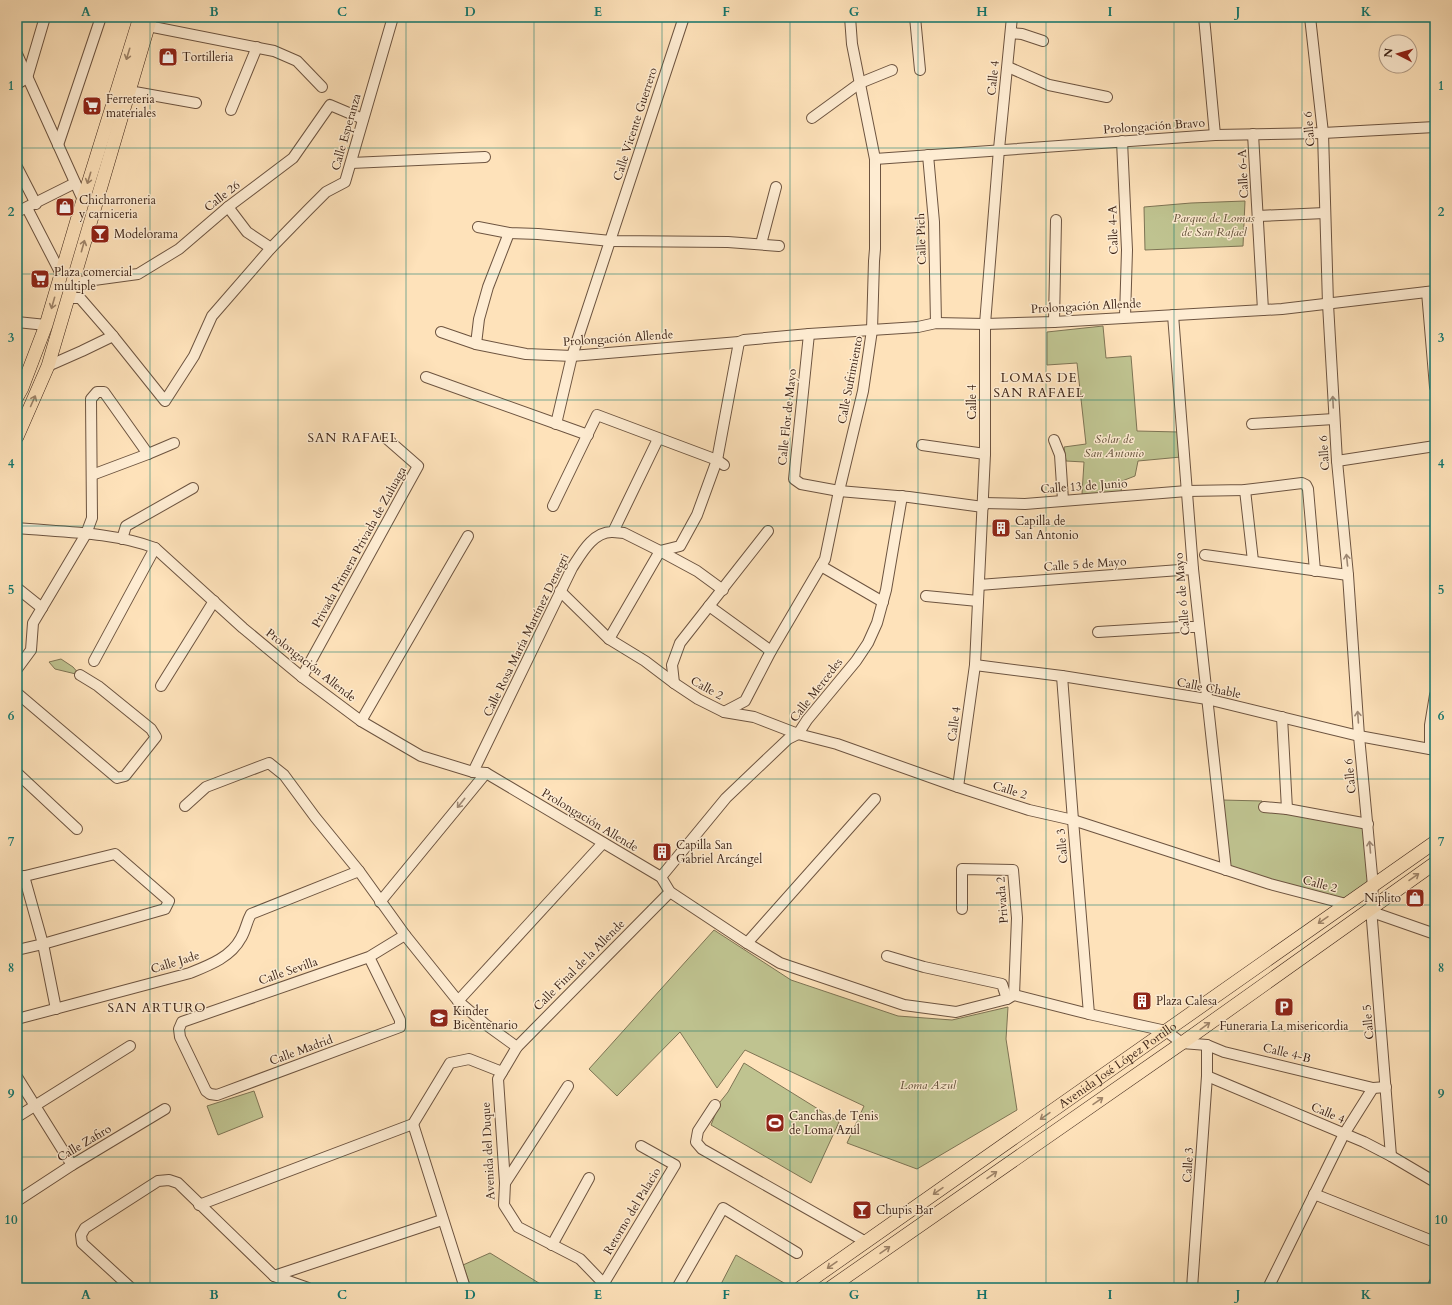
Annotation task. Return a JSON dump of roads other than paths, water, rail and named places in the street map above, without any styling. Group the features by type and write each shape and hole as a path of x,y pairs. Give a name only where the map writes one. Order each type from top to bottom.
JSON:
{"main road":[{"path":"17,397 22,388 46,325 83,200 117,109 129,91 144,19"},
{"path":"17,437 48,366 68,298 117,109 144,19"},
{"name":"Avenida José López Portillo","path":"800,1288 1435,842"},
{"name":"Avenida José López Portillo","path":"830,1288 1182,1043 1435,863"}],"street":[{"path":"17,84 27,78 44,17"},
{"path":"58,145 101,17"},
{"name":"Calle Esperanza","path":"114,336 165,401 194,356 212,316 271,248 326,192 345,182 393,17"},
{"name":"Calle Vicente Guerrero","path":"556,424 572,356 684,17"},
{"name":"Calle Sufrimiento","path":"724,712 745,701 770,651 825,559 863,391 872,330 875,249 874,159 852,44 850,17"},
{"path":"915,17 920,70"},
{"name":"Calle 4","path":"958,788 975,665 985,454 985,324 999,149 1012,17"},
{"path":"1204,17 1215,135"},
{"name":"Calle 6","path":"1310,17 1323,132 1328,304 1337,461 1348,575 1359,736 1373,886"},
{"path":"144,19 274,51 297,61 322,87"},
{"path":"1011,33 1022,34 1043,41"},
{"path":"232,110 257,48"},
{"path":"17,54 83,200"},
{"path":"1008,67 1049,85 1107,97"},
{"path":"812,118 860,83 892,70"},
{"path":"129,91 196,103"},
{"name":"Calle 26","path":"72,283 138,274 179,249 228,207 293,158 330,105 363,119"},
{"name":"Prolongación Bravo","path":"874,159 1215,135 1435,127"},
{"name":"Calle 6-A","path":"1253,134 1262,310"},
{"name":"Calle 4-A","path":"1122,141 1127,250 1125,317"},
{"name":"Calle Pich","path":"928,155 934,222 936,323"},
{"path":"351,163 485,157"},
{"path":"17,167 31,206 61,274"},
{"path":"17,212 75,183"},
{"path":"761,244 776,187"},
{"path":"228,207 247,232 271,248"},
{"path":"1258,216 1325,213"},
{"path":"1054,322 1056,220"},
{"path":"478,227 509,232 611,240 728,242 779,246"},
{"path":"476,344 479,319 486,294 509,232"},
{"path":"1431,292 1435,387"},
{"name":"Prolongación Allende","path":"441,332 476,344 526,354 572,356 739,342 744,340 809,334 918,327 936,323 985,324 1054,322 1282,309 1431,292"},
{"path":"48,366 114,336 80,298 68,298"},
{"name":"Calle 6 de Mayo","path":"1173,315 1198,627 1226,870"},
{"path":"17,322 46,325"},
{"name":"Calle Flor de Mayo","path":"809,334 794,478 801,484 839,492"},
{"path":"609,639 660,551 680,546 698,514 720,462 739,342"},
{"path":"426,377 588,435"},
{"path":"17,669 31,650 33,622 86,534 92,518 91,399 97,392 104,392 148,454"},
{"path":"553,506 597,415 720,462"},
{"path":"1252,424 1334,419"},
{"name":"Privada Primera Privada de Zuluaga","path":"302,677 418,466 386,438"},
{"path":"658,439 613,532 624,533 660,551 697,571 723,590"},
{"path":"1054,440 1060,455 1063,500"},
{"path":"92,475 174,443"},
{"path":"922,445 985,454"},
{"path":"1337,461 1435,446"},
{"name":"Calle 13 de Junio","path":"839,492 902,496 983,505 1025,504 1187,491 1246,490 1302,483 1308,488 1315,571"},
{"path":"122,539 126,526 193,488"},
{"path":"1246,490 1253,561"},
{"name":"Calle Mercedes","path":"661,877 726,798 788,739 798,734 807,720 856,661 868,643 877,623 883,602 902,496"},
{"name":"Prolongación Allende","path":"17,528 86,534 122,539 138,542 155,548 243,628 302,677 361,721 421,756 473,772 486,773 661,877 670,892 780,963 904,1005 956,1012 1010,997 1166,1031 1182,1043"},
{"path":"674,683 672,665 680,643 768,531"},
{"name":"Calle Rosa María Martínez Denegri","path":"473,772 572,568 588,543 607,532 613,532"},
{"path":"361,721 468,536"},
{"path":"94,661 155,548"},
{"path":"1205,555 1348,575"},
{"path":"821,566 883,602"},
{"name":"Calle 5 de Mayo","path":"979,585 1193,569"},
{"path":"17,588 42,608"},
{"name":"Calle 2","path":"560,591 609,639 646,661 674,683 698,699 724,712 754,717 798,734 837,744 958,788 1029,810 1073,820 1270,884 1346,904"},
{"path":"926,596 978,601"},
{"path":"160,686 214,602"},
{"path":"710,606 770,651"},
{"path":"1098,632 1198,627"},
{"name":"Calle Chable","path":"975,665 1062,676 1207,699 1359,736 1433,750"},
{"path":"17,693 117,778 125,776 156,737 151,729 98,686 80,676"},
{"name":"Calle 3","path":"1062,676 1089,1014"},
{"path":"1433,750 1430,725 1435,699"},
{"path":"1282,717 1287,809"},
{"path":"185,806 206,787 269,763 284,775 315,817 359,871 405,935 458,1001 485,1024 517,1047"},
{"path":"380,902 486,773"},
{"path":"17,774 77,829"},
{"path":"747,943 875,799"},
{"path":"1264,807 1287,809 1368,824"},
{"path":"458,1001 603,843"},
{"path":"17,950 43,944 165,909 169,901 115,854 21,877 43,944 56,1009"},
{"name":"Privada 2","path":"962,909 962,869 1013,870 1017,918 1010,997"},
{"name":"Calle Jade","path":"17,1019 190,973 214,964 233,950 242,937 246,923 251,914 359,871"},
{"name":"Calle 5","path":"1373,886 1371,910 1392,1156"},
{"name":"Calle Final de la Allende","path":"500,1076 517,1047 670,892"},
{"path":"1371,910 1435,934"},
{"name":"Calle Sevilla","path":"210,1094 206,1091 180,1037 179,1028 182,1022 369,956 405,935"},
{"name":"Calle Madrid","path":"210,1094 217,1095 400,1027 400,1020 369,956"},
{"path":"887,956 924,967 1002,984 1010,997"},
{"name":"Calle 4-B","path":"1182,1043 1207,1045 1224,1052 1373,1088 1386,1087"},
{"name":"Calle 3","path":"1192,1288 1207,1076 1207,1045"},
{"path":"17,1117 130,1046"},
{"path":"199,1205 413,1124 450,1063 469,1059 500,1076"},
{"name":"Avenida del Duque","path":"500,1076 505,1183 504,1205 518,1227 580,1259 604,1287"},
{"name":"Calle 4","path":"1207,1076 1364,1142 1392,1156 1435,1182"},
{"path":"17,1077 72,1165"},
{"path":"505,1183 568,1086"},
{"path":"1268,1288 1344,1134 1373,1088"},
{"path":"715,1105 698,1131 696,1142 702,1149 866,1242"},
{"name":"Calle Zafiro","path":"17,1201 72,1165 165,1109"},
{"path":"413,1124 442,1220 465,1288"},
{"name":"Retorno del Palacio","path":"604,1287 675,1165 641,1146"},
{"path":"552,1245 589,1178"},
{"path":"131,1288 82,1243 81,1235 85,1228 158,1181 169,1180 178,1183 274,1276 308,1288"},
{"path":"1314,1194 1435,1242"},
{"path":"677,1288 723,1208 797,1252"},
{"path":"274,1276 442,1220"},
{"path":"1432,1288 1435,1282"}],"place":[{"name":"Tortilleria","path":"168,57"},
{"name":"Ferreteria materiales","path":"92,106"},
{"name":"Chicharroneria y carniceria","path":"65,207"},
{"name":"Modelorama","path":"100,234"},
{"name":"Plaza comercial multiple","path":"40,279"},
{"name":"Capilla de San Antonio","path":"1001,528"},
{"name":"Capilla San Gabriel Arcángel","path":"662,852"},
{"name":"Niplito","path":"1415,898"},
{"name":"Plaza Calesa","path":"1142,1001"},
{"name":"Funeraria La misericordia","path":"1284,1007"},
{"name":"Kinder Bicentenario","path":"439,1018"},
{"name":"Canchas de Tenis de Loma Azul","path":"775,1123"},
{"name":"Chupis Bar","path":"862,1210"}],"district":[{"name":"LOMAS DE SAN RAFAEL","path":"1039,386"},
{"name":"SAN RAFAEL","path":"353,438"},
{"name":"SAN ARTURO","path":"157,1008"}],"park label":[{"name":"Parque de Lomas de San Rafael","path":"1214,225"},
{"name":"Solar de San Antonio","path":"1114,446"},
{"name":"Loma Azul","path":"928,1085"}]}
